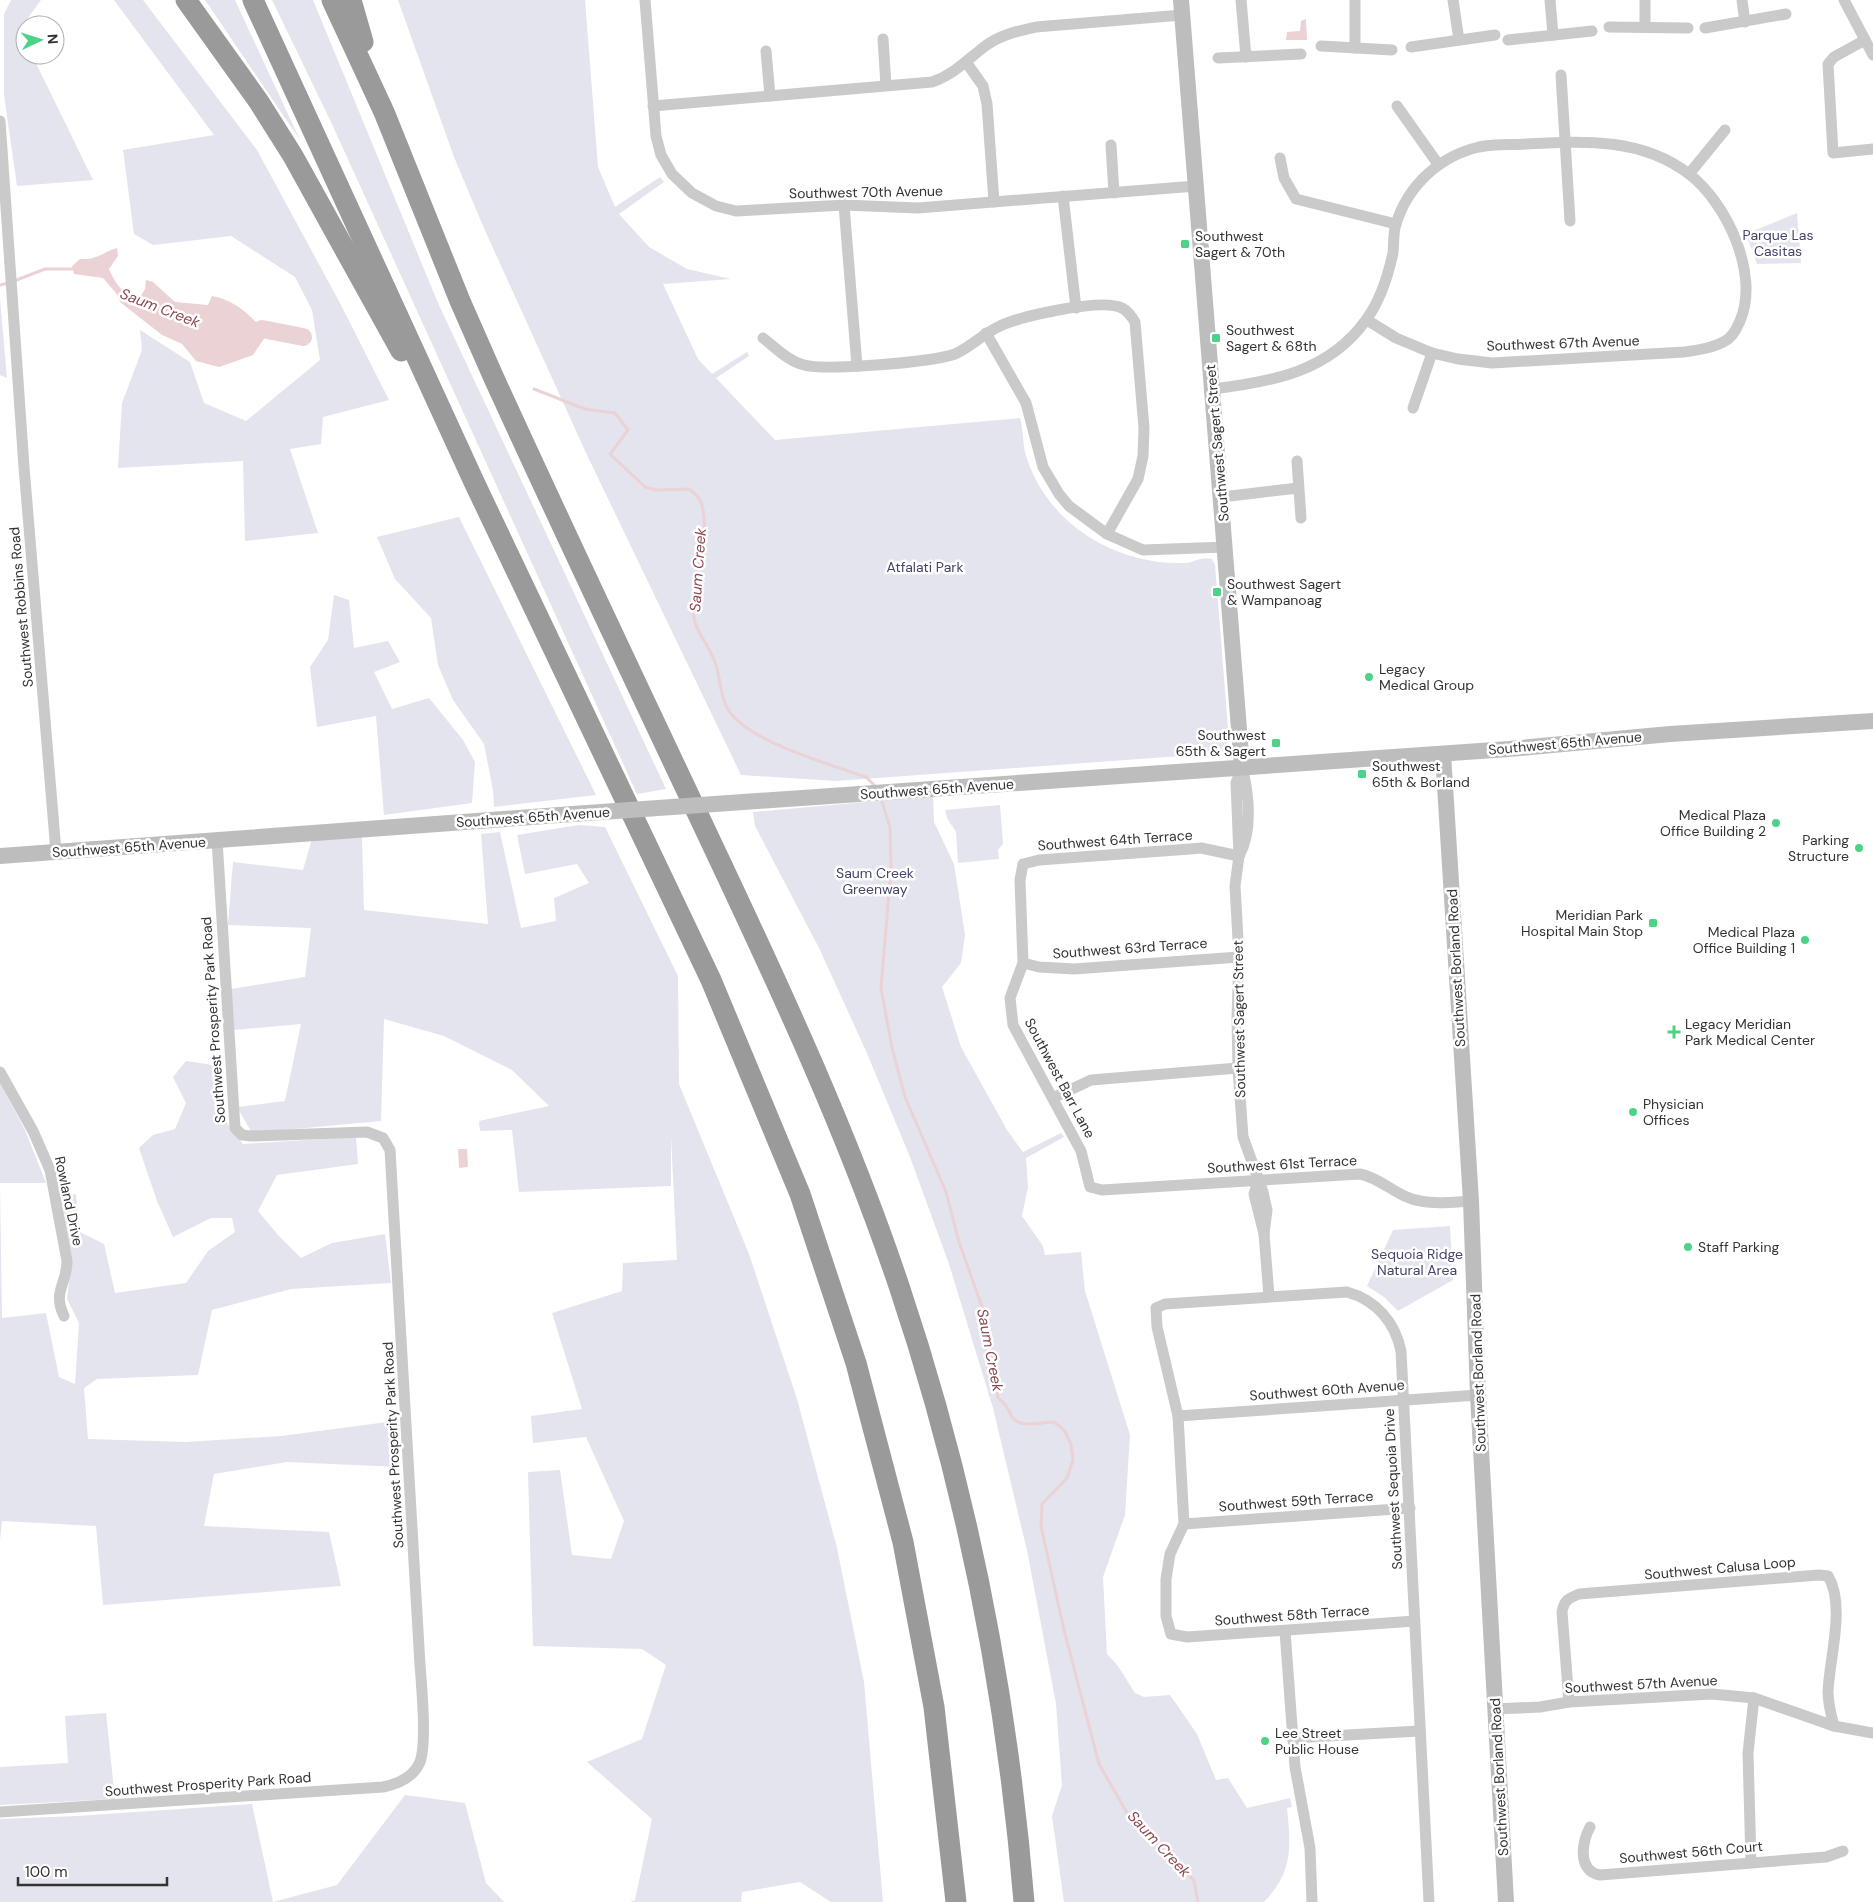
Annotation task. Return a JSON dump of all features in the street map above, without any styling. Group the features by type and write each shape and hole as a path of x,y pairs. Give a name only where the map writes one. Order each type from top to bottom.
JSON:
{"highway":[{"path":"186,0 248,86 293,156 475,484"},
{"path":"252,0 475,484 711,980 778,1138 821,1253 870,1409 903,1542 934,1707 956,1902"},
{"path":"332,0 384,112 460,301 493,376 802,1036 843,1135 883,1242 905,1305 940,1423 978,1578 1000,1692 1024,1902"},
{"path":"351,0 384,112"}],"main road":[{"name":"Southwest Sagert Street","path":"1182,8 1242,767"},
{"name":"Southwest 65th Avenue","path":"0,856 1443,754 1670,734 1873,721"},
{"name":"Southwest Borland Road","path":"1443,754 1471,1201 1478,1395 1506,1902"}],"street":[{"name":"Southwest 70th Avenue","path":"645,0 656,136 661,155 672,174 692,193 716,206 736,211 844,205 918,208 1196,186"},
{"path":"1241,0 1246,57"},
{"path":"1355,0 1355,48"},
{"path":"1453,0 1459,40"},
{"path":"1550,0 1553,35"},
{"path":"1645,0 1645,27"},
{"path":"1742,0 1745,22"},
{"path":"1844,0 1873,55"},
{"path":"653,106 932,82 944,78 1001,36 1036,27 1182,8"},
{"path":"1705,28 1786,14"},
{"path":"1609,27 1688,28"},
{"path":"1508,40 1592,31"},
{"path":"1411,47 1494,35"},
{"path":"883,39 886,86"},
{"path":"1865,40 1834,56 1828,64 1833,153 1873,149"},
{"path":"1321,46 1392,50"},
{"path":"766,51 770,96"},
{"path":"1218,58 1300,54"},
{"path":"966,62 983,86 987,104 994,202"},
{"path":"1561,75 1570,220"},
{"path":"1398,106 1438,164"},
{"name":"Southwest Robbins Road","path":"0,121 9,265 56,852"},
{"path":"1689,174 1725,130"},
{"name":"Southwest 67th Avenue","path":"1564,142 1599,142 1627,145 1658,157 1689,174 1711,198 1730,225 1740,251 1747,281 1744,311 1727,341 1704,349 1649,354 1492,362 1458,359 1432,353 1396,338 1367,320 1385,283 1393,252 1396,224 1414,187 1438,164 1480,147 1564,142"},
{"path":"1111,145 1114,193"},
{"path":"1280,158 1284,178 1296,199 1396,224"},
{"path":"1063,196 1076,308"},
{"path":"844,205 857,366"},
{"path":"763,338 792,361 804,366 827,368 857,366 954,354 1002,325 1032,315 1076,308 1113,306 1123,308 1135,322 1144,428 1143,456 1138,479 1107,534"},
{"path":"1213,389 1262,383 1297,373 1331,354 1367,320"},
{"path":"986,333 1026,403 1041,459 1050,481 1069,506 1107,534 1143,550 1226,547"},
{"path":"1413,408 1432,353"},
{"path":"1297,462 1301,518"},
{"path":"1222,497 1298,488"},
{"name":"Southwest Sagert Street","path":"1242,767 1236,784 1239,856 1235,886 1239,956 1238,1068 1243,1137 1258,1180 1254,1194 1264,1234 1268,1296"},
{"name":"Southwest Prosperity Park Road","path":"0,1812 383,1788 408,1778 420,1761 423,1730 419,1648 390,1150 383,1138 367,1132 250,1136 242,1135 235,1128 217,840"},
{"name":"Southwest 64th Terrace","path":"1023,864 1039,860 1190,848 1201,848 1239,856"},
{"name":"Southwest Barr Lane","path":"1023,864 1020,880 1023,963 1010,998 1013,1025 1081,1151 1090,1187"},
{"name":"Southwest 63rd Terrace","path":"1023,963 1039,967 1074,969 1239,956"},
{"path":"1052,1098 1091,1080 1238,1068"},
{"name":"Rowland Drive","path":"0,1072 33,1131 50,1170 66,1261 66,1272 58,1304 64,1316"},
{"name":"Southwest 61st Terrace","path":"1090,1187 1097,1191 1360,1174 1378,1179 1411,1199 1433,1202 1471,1201"},
{"name":"Southwest Sequoia Drive","path":"1178,1416 1157,1327 1156,1308 1165,1304 1340,1292 1355,1294 1368,1301 1388,1319 1398,1340 1403,1399 1429,1902"},
{"name":"Southwest 60th Avenue","path":"1178,1416 1478,1395"},
{"path":"1178,1416 1184,1524"},
{"name":"Southwest 59th Terrace","path":"1184,1524 1410,1508"},
{"name":"Southwest 58th Terrace","path":"1184,1524 1170,1554 1167,1571 1166,1616 1171,1634 1187,1637 1415,1622"},
{"name":"Southwest Calusa Loop","path":"1569,1702 1562,1612 1563,1606 1569,1598 1579,1594 1819,1575 1828,1576 1834,1589 1836,1623 1828,1693 1834,1726"},
{"path":"1285,1631 1292,1738 1295,1766 1310,1848 1312,1902"},
{"name":"Southwest 57th Avenue","path":"1495,1709 1540,1707 1569,1702 1712,1694 1754,1698 1834,1726 1873,1733"},
{"path":"1751,1862 1748,1752 1754,1698"},
{"path":"1292,1738 1420,1731"},
{"name":"Southwest 56th Court","path":"1590,1827 1583,1839 1585,1864 1594,1874 1826,1857 1843,1851"}],"green space":[{"path":"11,0 41,0 30,15 15,15 15,65 37,65 93,180 17,186 4,95 4,14"},
{"path":"114,0 143,0 257,150 341,305 389,400 323,417 321,444 290,449 318,533 245,541 243,461 118,468 122,403 142,350 140,330 190,362 204,403 246,421 320,360 312,310 295,277 231,236 153,245 134,234 123,150 214,135"},
{"path":"205,0 235,0 300,140"},
{"path":"272,0 313,0 438,303 666,789 637,794 331,122"},
{"name":"Atfalati Park","path":"398,0 585,0 598,167 615,207 660,177 664,182 619,214 649,247 687,269 731,279 663,284 698,359 712,374 747,352 749,356 716,378 775,440 1020,418 1025,454 1036,480 1062,515 1078,529 1116,551 1137,558 1176,563 1186,563 1205,558 1212,559 1215,565 1229,740 1222,753 836,781 741,775 586,453 483,226 454,157"},
{"name":"Parque Las Casitas","path":"1797,213 1801,263 1757,264 1746,234"},
{"path":"0,299 7,378 0,375"},
{"path":"459,517 596,795 494,807 493,790 484,744 453,700 438,665 431,618 395,579 377,537"},
{"path":"334,595 349,600 354,648 388,641 400,662 374,672 392,709 429,698 463,740 475,762 472,803 384,815 376,716 317,727 310,667 328,640"},
{"name":"Saum Creek Greenway","path":"933,796 934,822 954,864 965,935 961,963 942,987 961,1047 1007,1130 1023,1152 1061,1133 1064,1137 1026,1158 1028,1187 1022,1216 1043,1246 1045,1255 1081,1252 1085,1291 1130,1435 1125,1515 1103,1577 1107,1654 1118,1666 1135,1693 1144,1697 1170,1695 1197,1734 1216,1780 1228,1778 1247,1808 1290,1798 1292,1807 1287,1808 1288,1859 1280,1880 1264,1902 1064,1902 1052,1816 1062,1785 1056,1704 1028,1555 993,1408 949,1264 910,1157 866,1051 819,948 755,826 753,812"},
{"path":"1000,805 1003,844 998,850 999,859 958,863 956,832 947,818 945,810"},
{"path":"579,825 605,827 678,976 679,1084 749,1254 797,1399 837,1548 864,1682 883,1902 831,1902 800,1882 742,1892 741,1902 630,1902 635,1900 652,1819 587,1762 642,1739 666,1665 642,1649 533,1646 528,1472 560,1470 572,1555 611,1559 624,1521 586,1437 533,1443 531,1416 582,1409 552,1313 622,1291 623,1263 677,1260 671,1136 671,1186 519,1192 512,1130 480,1131 479,1121 549,1106 512,1070 444,1036 384,1019 381,1121 252,1133 237,1107 285,1101 301,1024 234,1030 231,989 305,977 311,928 228,925 233,862 303,870 312,839 362,837 364,910 488,924 481,834 500,832 521,928 556,921 554,898 589,883 577,864 525,874 517,835"},
{"path":"186,1061 219,1066 220,1114 243,1144 356,1137 358,1164 277,1175 258,1211 301,1258 332,1243 385,1234 391,1283 291,1289 212,1310 198,1375 97,1379 84,1388 88,1439 186,1442 281,1436 395,1421 400,1467 287,1462 214,1474 204,1526 329,1532 341,1586 103,1605 96,1526 2,1521 0,1540 0,1185 2,1318 46,1313 59,1377 75,1384 79,1323 67,1299 71,1265 60,1197 76,1194 80,1232 104,1244 115,1293 186,1283 208,1251 235,1232 232,1218 211,1218 173,1237 157,1201 139,1148 153,1135 175,1129 186,1103 173,1077"},
{"path":"0,1083 25,1130 46,1183 0,1183"},
{"name":"Sequoia Ridge Natural Area","path":"1450,1226 1453,1280 1398,1311 1384,1297 1367,1286 1393,1230"},
{"path":"106,1713 115,1799 0,1805 0,1767 68,1763 65,1716"},
{"path":"405,1795 465,1803 486,1883 504,1902 273,1902 337,1885"},
{"path":"252,1804 273,1902 0,1902 0,1819 78,1816"}],"water":[{"path":"1306,19 1307,40 1286,40 1287,32 1300,31 1301,21"},
{"path":"117,248 118,256 109,269 120,288 140,297 145,289 146,280 153,282 175,302 208,305 212,296 236,305 250,316 266,336 253,355 219,367 196,361 182,344 162,335 120,302 116,293 103,278 74,274 72,266 80,259 95,257"},
{"path":"458,1149 467,1149 468,1167 459,1168"}],"waterway":[{"name":"Saum Creek","path":"14,281 45,269 75,269"},
{"name":"Saum Creek","path":"0,285 8,283"},
{"name":"Saum Creek","path":"262,329 303,337"},
{"name":"Saum Creek","path":"534,389 585,409 615,413 628,430 610,454 645,487 656,490 689,489 700,500 705,525 694,593 693,614 698,630 713,657 725,704 732,715 758,735 776,744 866,777 874,785"},
{"name":"Saum Creek","path":"882,802 890,827 891,868 881,988 892,1048 905,1097 946,1192 959,1242 988,1324 998,1398 1016,1421 1025,1424 1054,1422 1064,1430 1071,1444 1073,1460 1067,1478 1042,1504 1041,1526 1064,1630 1099,1764 1130,1818 1141,1832 1180,1865 1194,1881 1198,1902"}],"place":[{"name":"Southwest Sagert & 70th","path":"1185,244"},
{"name":"Southwest Sagert & 68th","path":"1216,338"},
{"name":"Southwest Sagert & Wampanoag","path":"1217,592"},
{"name":"Legacy Medical Group","path":"1369,677"},
{"name":"Southwest 65th & Sagert","path":"1276,743"},
{"name":"Southwest 65th & Borland","path":"1362,774"},
{"name":"Medical Plaza Office Building 2","path":"1776,823"},
{"name":"Parking Structure","path":"1859,848"},
{"name":"Meridian Park Hospital Main Stop","path":"1653,923"},
{"name":"Medical Plaza Office Building 1","path":"1805,940"},
{"name":"Legacy Meridian Park Medical Center","path":"1674,1032"},
{"name":"Physician Offices","path":"1633,1112"},
{"name":"Staff Parking","path":"1688,1247"},
{"name":"Lee Street Public House","path":"1265,1741"}]}
